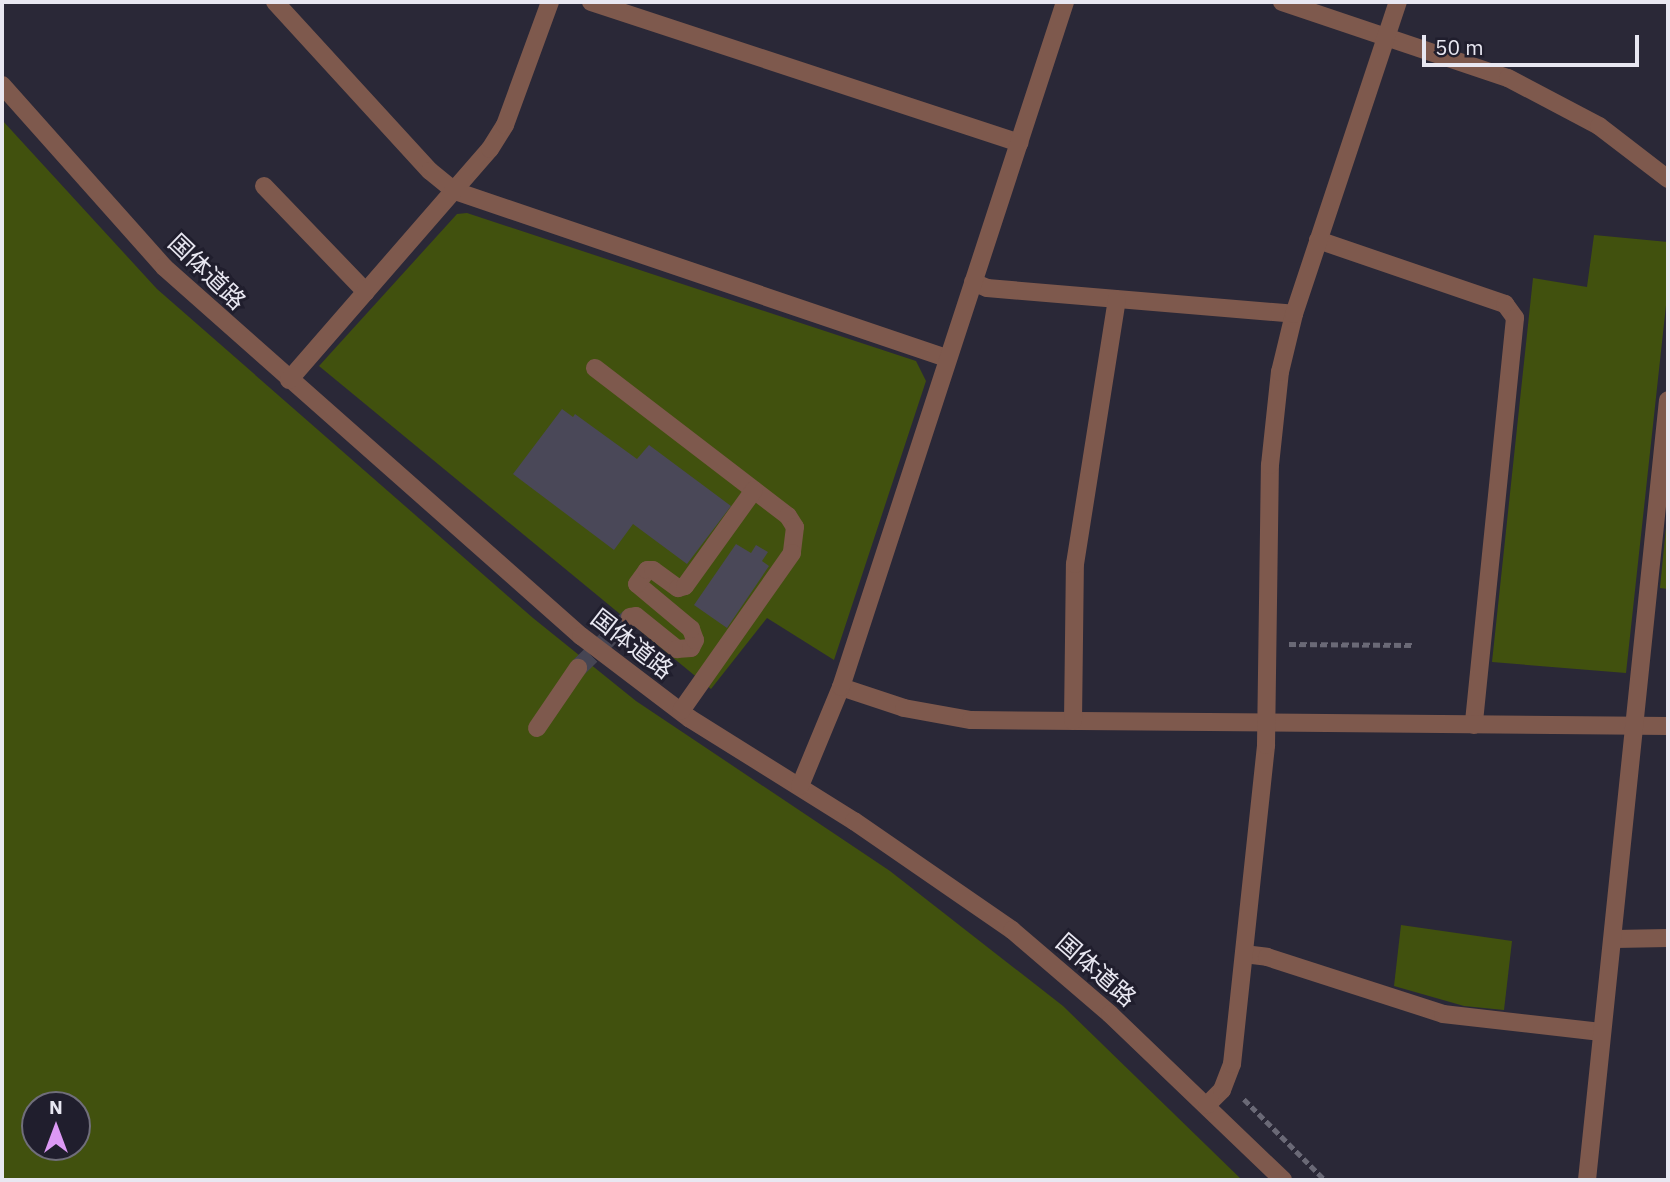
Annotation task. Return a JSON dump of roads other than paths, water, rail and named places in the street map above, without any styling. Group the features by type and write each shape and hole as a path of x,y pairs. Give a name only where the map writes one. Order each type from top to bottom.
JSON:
{"street":[{"path":"275,2 430,171 455,191 946,358"},
{"path":"289,380 455,191 505,125 550,2"},
{"path":"591,2 1019,143"},
{"path":"800,786 841,687 946,358 1065,2"},
{"path":"1282,2 1498,74 1599,126 1668,179"},
{"path":"1207,1105 1222,1090 1232,1064 1244,954 1266,721 1273,421 1294,314 1398,2"},
{"name":"国体道路","path":"2,85 164,267 581,636 681,711 800,786 1012,930 1207,1105 1283,1180"},
{"path":"264,186 366,292"},
{"path":"1318,240 1505,304 1515,318 1474,725"},
{"path":"973,282 987,288 1294,314"},
{"path":"1073,721 1075,564 1117,299"},
{"path":"595,368 788,516 796,543 681,711"},
{"path":"1587,1180 1601,1032 1615,939 1668,400"},
{"path":"630,617 636,617 677,649 691,648 695,640 691,629 637,584 648,570 653,570 678,587 685,586 754,490"},
{"path":"537,728 578,668"},
{"path":"841,687 947,718 1668,726"},
{"path":"1615,939 1668,938"},
{"path":"1244,954 1267,957 1443,1014 1601,1032"}],"tunnel":[{"path":"578,668 630,617"}]}
